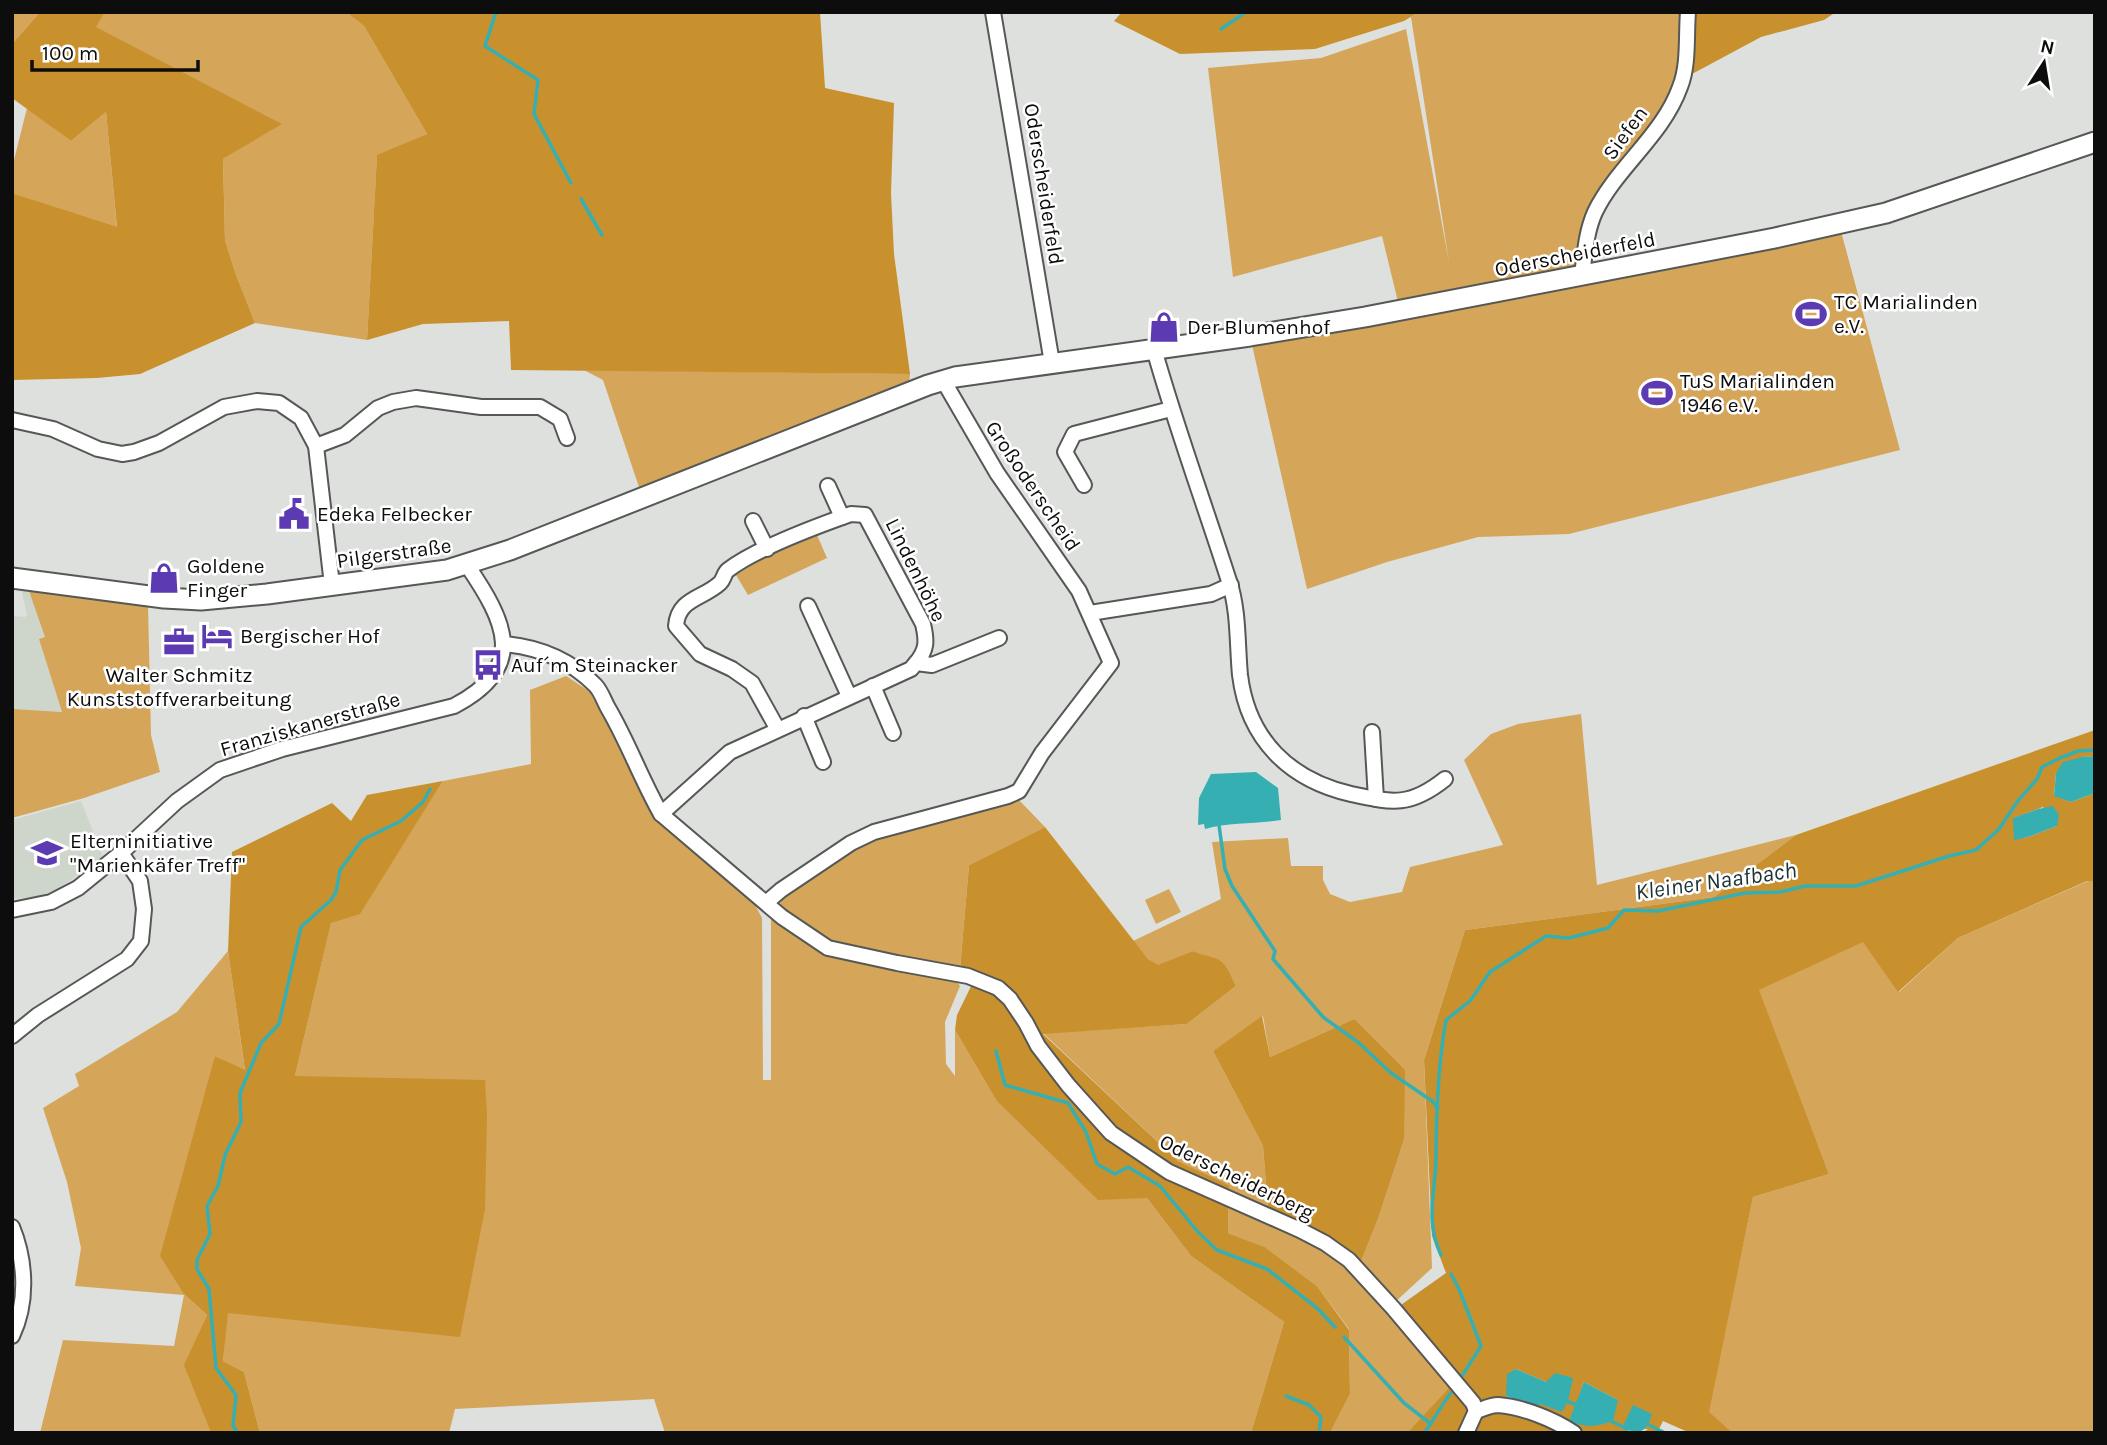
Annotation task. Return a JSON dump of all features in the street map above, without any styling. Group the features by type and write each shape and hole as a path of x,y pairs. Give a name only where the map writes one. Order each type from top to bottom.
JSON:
{"main road":[{"name":"Oderscheiderfeld","path":"763,451 943,380 967,374 1365,317 1688,256 1886,213 2095,142"},
{"name":"Pilgerstraße","path":"12,578 164,598 201,600 418,575 467,565 763,451"}],"street":[{"name":"Oderscheiderfeld","path":"993,12 1052,362"},
{"name":"Siefen","path":"1583,275 1588,230 1596,210 1653,133 1674,102 1682,84 1688,12"},
{"path":"1154,349 1171,410 1231,585 1244,700 1258,730 1282,760 1302,776 1326,788 1376,799 1406,800 1425,794 1445,779"},
{"name":"Großoderscheid","path":"767,902 842,850 874,832 1019,791 1042,753 1111,663 1079,591 997,474 943,380"},
{"path":"316,446 345,435 378,408 416,398 481,407 540,407 560,419 567,438"},
{"path":"12,420 53,429 98,449 122,454 159,443 224,407 268,400 283,405 300,418 316,446 332,585"},
{"name":"Großoderscheid","path":"1084,485 1065,452 1074,434 1171,410"},
{"path":"777,728 752,683 732,669 700,654 676,626 677,615 685,605 721,581 725,572 731,568 767,549 842,517 828,486"},
{"name":"Lindenhöhe","path":"842,517 858,513 865,515 923,624 925,653 916,663"},
{"path":"753,522 767,549"},
{"path":"467,565 496,609 504,644 544,651 569,664 596,686 619,726 661,814 730,752 777,728 911,669 916,663 932,665 999,638"},
{"path":"1090,613 1211,594 1231,585"},
{"path":"808,606 849,696"},
{"name":"Franziskanerstraße","path":"12,910 38,906 65,895 94,877 177,801 220,770 282,749 454,706 476,694 490,678 504,644"},
{"path":"873,686 893,733"},
{"path":"804,716 823,762"},
{"path":"1372,732 1376,799"},
{"name":"Oderscheiderberg","path":"661,814 801,932 828,948 968,976 998,988 1010,999 1038,1046 1068,1086 1111,1133 1169,1172 1300,1230 1349,1260 1473,1403 1476,1411"},
{"path":"12,1036 38,1015 127,959 141,941 144,909 140,881 121,853"},
{"path":"12,1227 21,1254 23,1273 21,1312 12,1336"},
{"path":"1466,1433 1476,1411 1496,1405 1537,1415 1574,1433"}],"shaded area":[{"path":"12,12 40,12 12,44"},
{"path":"40,12 105,12 96,27 282,124 223,159 225,240 255,323 140,374 12,380 12,193 117,227 106,112 71,141 12,98 12,44"},
{"path":"105,12 346,12 364,26 427,134 377,156 367,340 255,323 225,240 223,159 281,124 95,27"},
{"path":"346,12 820,12 825,88 894,103 891,193 894,254 910,374 511,370 509,321 423,324 367,340 377,155 427,134 364,26"},
{"path":"1122,12 1419,12 1404,21 1315,49 1180,54 1114,21"},
{"path":"1419,12 1688,12 1685,51 1670,98 1605,189 1582,275 1839,224 1900,450 1569,534 1478,537 1387,562 1307,589 1250,336 1400,310 1382,236 1233,277 1208,68 1321,58 1406,29 1449,262 1411,17"},
{"path":"1688,12 1836,12 1824,20 1761,37 1692,74 1684,71"},
{"path":"27,108 71,141 106,112 117,228 12,193 12,168"},
{"path":"584,370 910,374 909,385 643,499 603,380"},
{"path":"817,535 827,558 748,595 736,575 762,559"},
{"path":"21,588 28,589 40,618 45,637 39,639 62,712 14,709 12,722 12,616 27,615"},
{"path":"29,591 148,605 151,735 160,772 84,798 12,818 14,709 62,712 39,639 45,637"},
{"path":"566,676 589,691 612,731 653,817 752,899 762,918 763,1080 771,1080 771,918 822,953 956,980 960,986 945,1022 946,1064 955,1076 955,1030 996,1100 1147,1198 1191,1256 1284,1322 1251,1433 665,1433 654,1399 455,1409 449,1433 260,1433 244,1372 223,1361 227,1313 295,1076 331,922 360,913 443,781 531,764 530,690"},
{"path":"1581,714 1597,885 1796,835 1714,897 1465,930 1424,1060 1432,1268 1394,1303 1360,1264 1404,1140 1354,1019 1270,1057 1263,1016 1213,1051 1263,1146 1268,1210 1297,1233 1347,1264 1452,1386 1407,1433 1330,1433 1350,1394 1349,1329 1317,1286 1265,1247 1228,1233 1229,1185 1178,1161 1043,1033 1187,1024 1236,986 1213,957 1201,956 1193,951 1158,966 1148,959 1133,941 1221,899 1212,842 1288,838 1291,866 1323,866 1323,880 1330,894 1350,902 1402,892 1410,867 1503,845 1464,760 1491,734 1518,724"},
{"path":"2095,730 2095,756 2082,757 2056,773 2054,795 2071,802 2095,793 2095,881 2087,881 1958,938 1898,992 1863,942 1759,990 1829,1174 1753,1197 1709,1412 1733,1433 1690,1433 1663,1421 1657,1433 1642,1433 1648,1429 1622,1428 1634,1433 1407,1433 1451,1386 1398,1307 1446,1273 1432,1236 1424,1060 1465,930 1714,897 1796,835","holes":["2043,807 2057,826 2028,837 2014,839 2014,818","1516,1369 1546,1382 1562,1411 1506,1396","1584,1382 1618,1400 1570,1422"]},
{"path":"443,781 360,914 331,923 295,1076 485,1080 485,1209 460,1337 228,1313 223,1361 244,1372 260,1433 211,1433 184,1365 207,1315 184,1294 160,1256 215,1056 245,1070 228,951 232,852 332,803 351,821 367,795"},
{"path":"1018,799 1045,827 969,865 960,969 830,944 779,909 782,896 875,835"},
{"path":"81,801 103,857 58,889 39,896 12,899 12,820"},
{"path":"1045,827 1148,959 1158,965 1193,951 1223,963 1236,986 1187,1024 1043,1034 1178,1161 1229,1185 1228,1233 1265,1247 1317,1286 1349,1330 1350,1394 1330,1433 1251,1433 1284,1322 1191,1256 1147,1198 1098,1200 996,1100 955,1030 957,1015 977,974 960,969 969,865"},
{"path":"2088,881 2095,881 2095,1433 1733,1433 1708,1412 1753,1197 1829,1174 1758,990 1863,941 1899,992 1958,938"},
{"path":"1169,889 1181,912 1156,924 1145,900"},
{"path":"228,951 245,1071 215,1056 184,1294 207,1315 185,1365 211,1433 40,1433 63,1340 174,1346 184,1295 75,1286 81,1248 67,1182 43,1108 79,1086 75,1074 177,1012"},
{"path":"1262,1016 1270,1057 1354,1019 1405,1070 1404,1140 1360,1264 1268,1210 1263,1146 1213,1051"}],"water":[{"path":"2095,756 2095,793 2071,802 2054,796 2056,773 2063,762"},
{"path":"1256,772 1278,788 1281,820 1205,829 1204,824 1198,825 1199,798 1211,774"},
{"path":"2053,806 2059,815 2057,826 2014,840 2013,818"},
{"path":"1516,1369 1546,1382 1555,1373 1573,1378 1568,1401 1562,1412 1506,1396 1507,1374"},
{"path":"1584,1382 1618,1400 1613,1421 1591,1426 1569,1421"},
{"path":"1633,1405 1652,1414 1642,1431 1622,1428"}],"waterway":[{"path":"496,12 485,46 538,80 534,114 571,183"},
{"path":"1221,29 1246,12"},
{"path":"581,199 602,235"},
{"name":"Kleiner Naafbach","path":"1441,1255 1433,1231 1432,1208 1438,1090 1446,1020 1470,1001 1490,972 1546,936 1569,938 1608,928 1624,910 1658,911 1745,893 1780,892 1805,886 1856,886 1976,850 1999,829 2037,779 2042,767 2078,751 2095,750"},
{"path":"238,1433 233,1426 236,1395 216,1368 209,1289 197,1269 197,1260 210,1234 207,1206 218,1186 225,1155 241,1122 240,1093 261,1043 279,1024 301,927 331,900 336,892 340,870 362,840 401,821 423,802 430,789"},
{"path":"1219,825 1225,869 1232,886 1275,951 1273,959 1323,1017 1438,1108"},
{"path":"996,1051 1005,1085 1068,1103 1086,1132 1097,1164 1115,1174 1128,1167 1160,1186 1198,1232 1217,1250 1267,1269 1317,1308 1335,1327"},
{"name":"Kleiner Naafbach","path":"1451,1274 1481,1346 1460,1379"},
{"path":"1344,1337 1404,1403 1431,1424"},
{"name":"Kleiner Naafbach","path":"1424,1433 1451,1393"},
{"path":"1286,1396 1309,1405 1321,1417 1319,1433"},
{"path":"1564,1400 1577,1405 1577,1409"},
{"path":"1609,1420 1627,1429"},
{"path":"1645,1423 1665,1433"}],"place":[{"name":"TC Marialinden e.V.","path":"1811,314"},
{"name":"Der Blumenhof","path":"1164,327"},
{"name":"TuS Marialinden 1946 e.V.","path":"1657,393"},
{"name":"Edeka Felbecker","path":"294,514"},
{"name":"Goldene Finger","path":"164,578"},
{"name":"Bergischer Hof","path":"217,636"},
{"name":"Walter Schmitz Kunststoffverarbeitung","path":"179,642"},
{"name":"Auf´m Steinacker","path":"488,665"},
{"name":"Elterninitiative \"Marienkäfer Treff\"","path":"47,853"}]}
